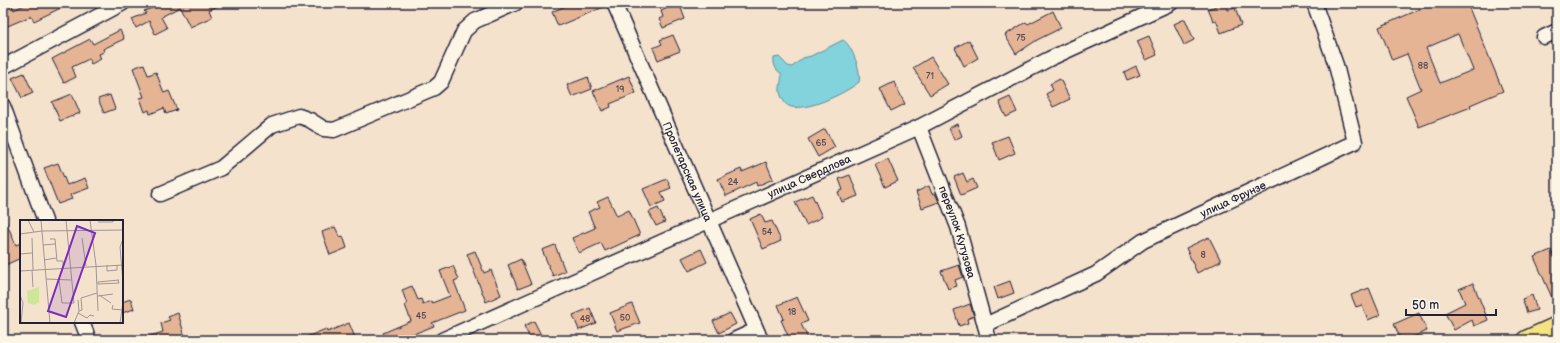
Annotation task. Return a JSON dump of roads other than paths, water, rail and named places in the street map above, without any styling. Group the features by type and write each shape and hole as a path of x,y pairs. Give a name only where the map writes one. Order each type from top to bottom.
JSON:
{"main road":[{"path":"1526,340 1557,326"}],"street":[{"path":"3,67 123,3"},
{"path":"160,194 221,168 272,125 299,116 310,120 324,129 334,130 434,88 441,82 464,31 475,21 516,3"},
{"name":"Пролетарская улица","path":"614,3 758,335"},
{"name":"улица Свердлова","path":"442,340 919,127 1049,59 1171,3"},
{"name":"улица Фрунзе","path":"985,325 1096,274 1143,241 1355,142 1336,65 1314,3"},
{"path":"1544,37 1557,31"},
{"path":"3,106 45,220"},
{"name":"переулок Кутузова","path":"919,127 958,227 989,340"},
{"path":"82,323 89,340"},
{"path":"734,340 758,335"}],"water":[{"path":"843,40 850,47 856,60 860,78 859,82 834,97 810,106 791,107 785,103 780,94 781,73 775,67 774,58 779,57 788,66 792,67 803,58 811,56"}]}
